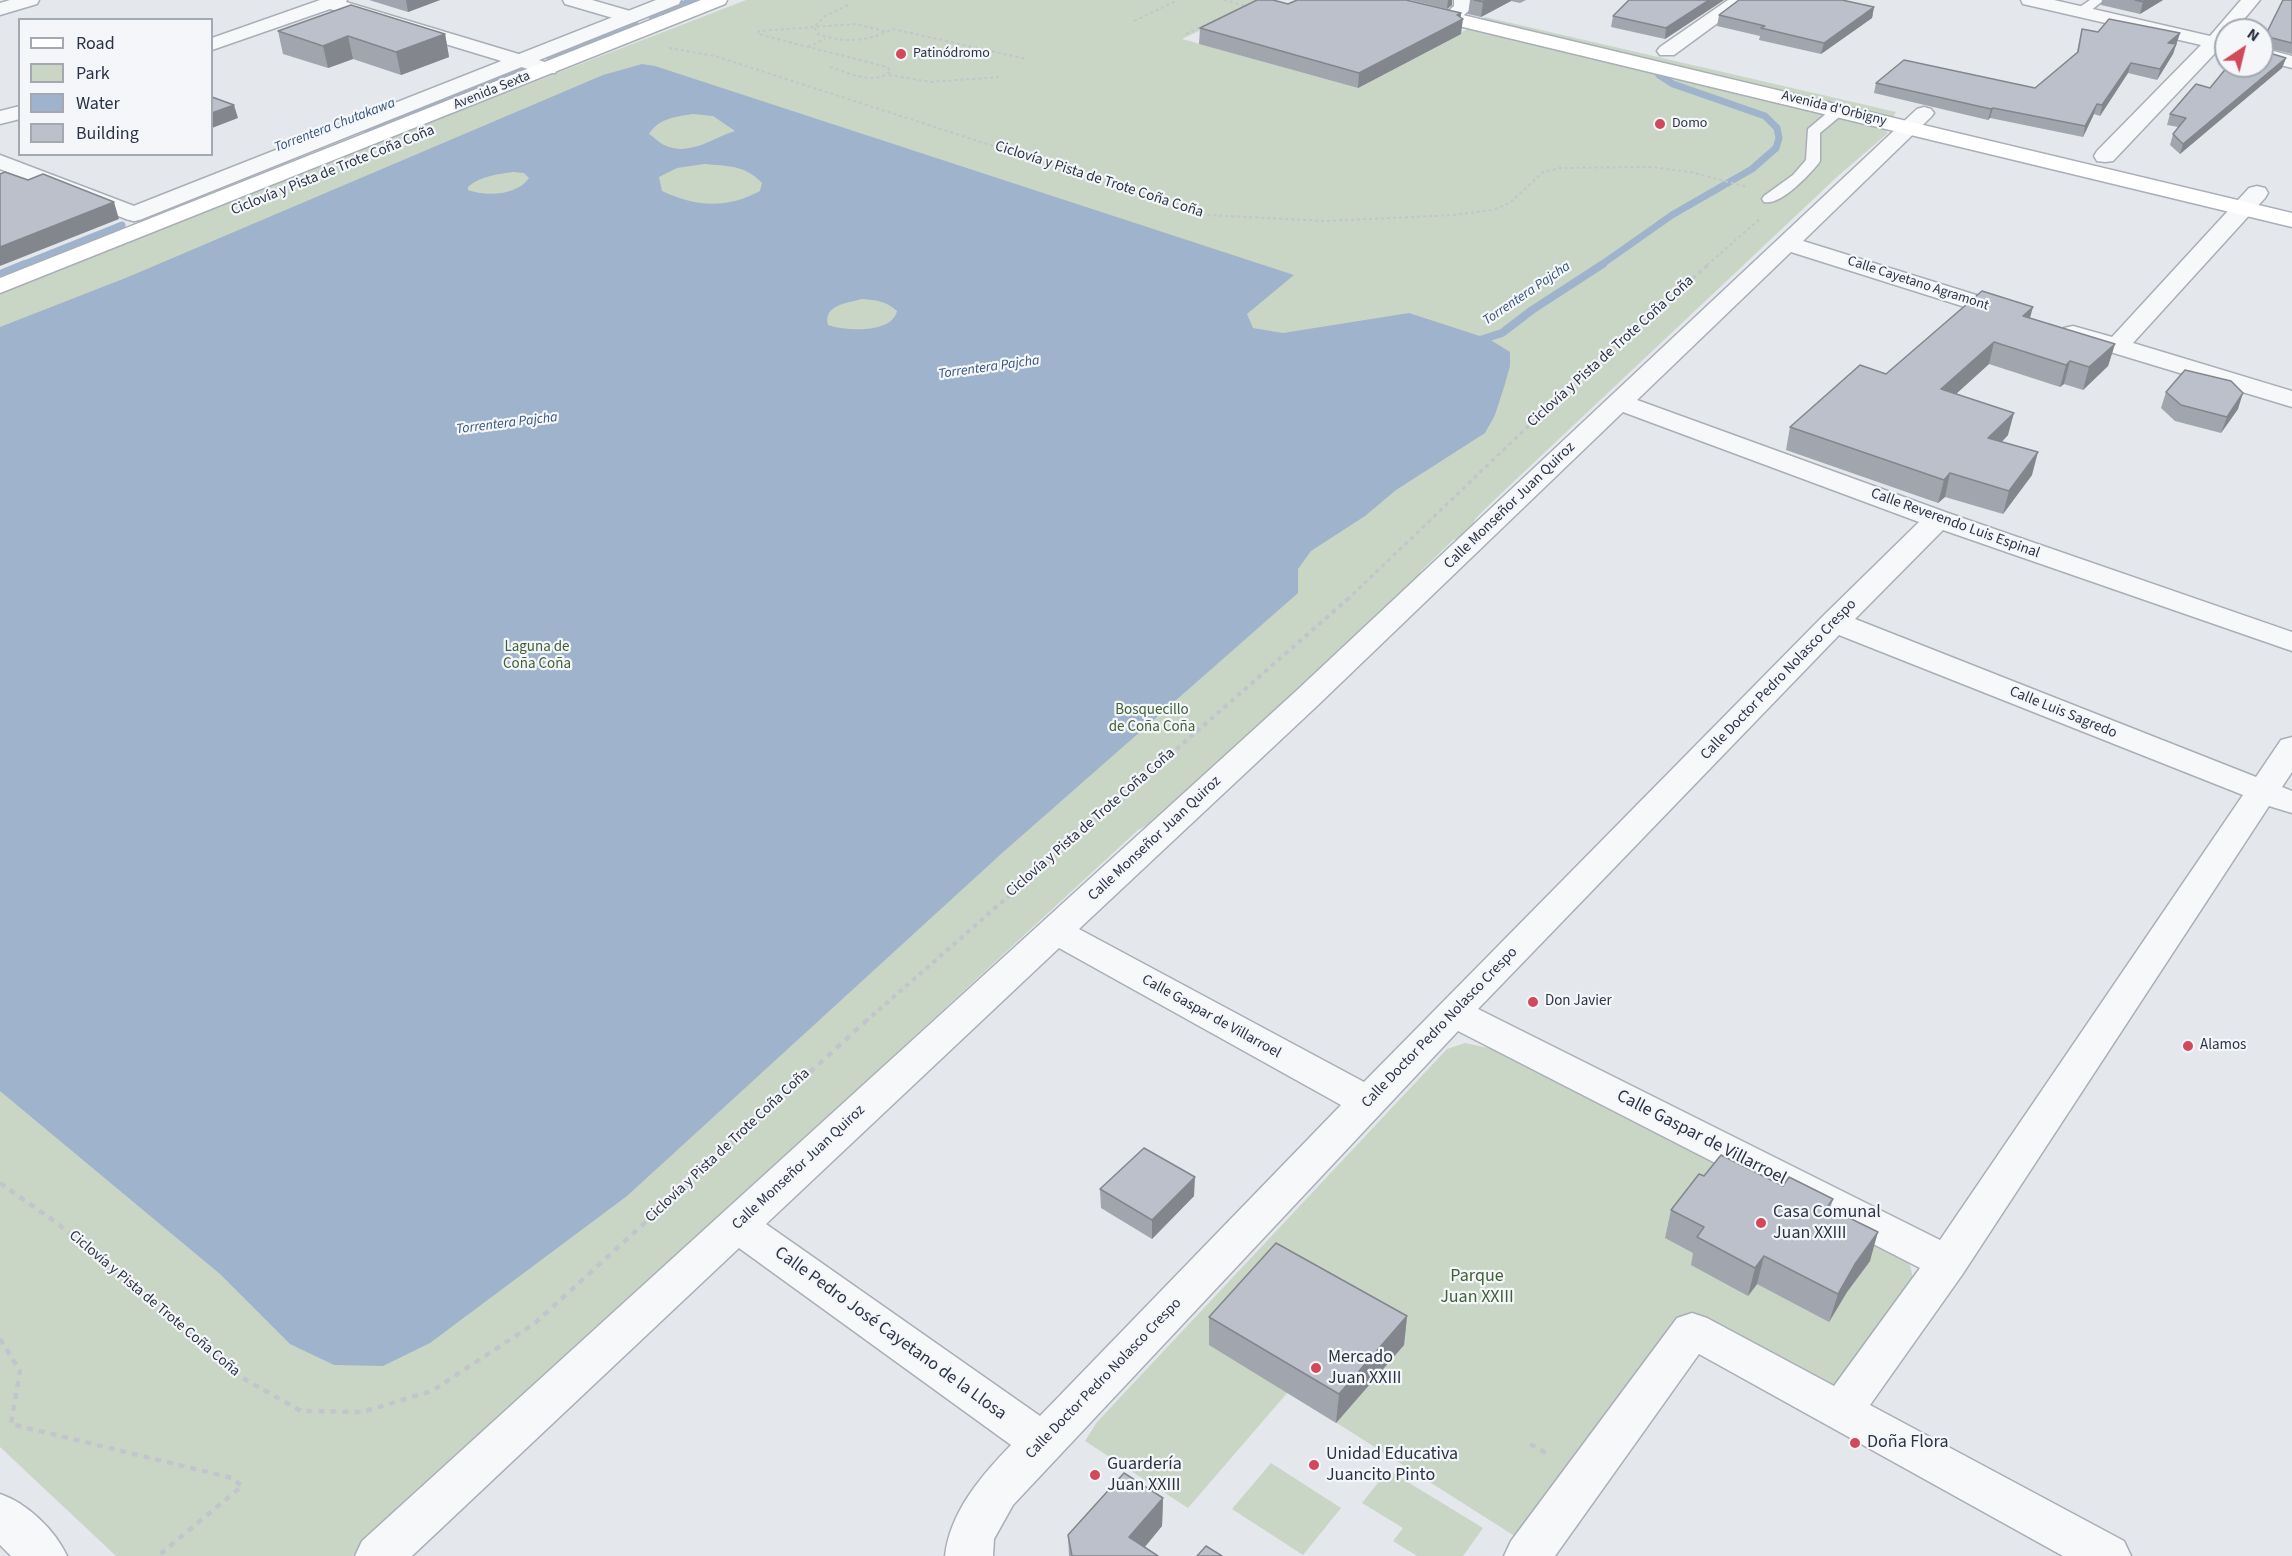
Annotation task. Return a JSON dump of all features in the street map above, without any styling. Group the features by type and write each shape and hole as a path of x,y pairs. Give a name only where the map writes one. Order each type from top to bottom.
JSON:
{"main road":[{"name":"Avenida Sexta","path":"0,286 156,223 251,176 535,65 718,0"},
{"name":"Avenida d'Orbigny","path":"1376,0 1459,8 1667,51 1916,120 2250,200 2292,201"},
{"name":"Avenida d'Orbigny","path":"1429,0 1839,110 1916,120 2105,156 2250,200 2292,220"}],"street":[{"path":"0,9 30,0"},
{"path":"213,44 340,4 381,0"},
{"path":"572,0 630,17"},
{"name":"Avenida Sexta","path":"535,65 630,17 672,0"},
{"path":"1667,51 1740,0"},
{"path":"2030,0 2214,43"},
{"path":"2238,18 2251,0"},
{"path":"340,4 535,65"},
{"path":"2105,156 2214,50"},
{"path":"2274,57 2292,62"},
{"path":"0,118 18,113"},
{"name":"Calle Monseñor Juan Quiroz","path":"379,1556 1314,692 1916,120"},
{"path":"0,161 156,223"},
{"name":"Avenida Sexta","path":"134,214 251,176"},
{"path":"2116,347 2250,200"},
{"name":"Calle Cayetano Agramont","path":"1786,243 2116,347 2292,399"},
{"name":"Calle Reverendo Luis Espinal","path":"1619,402 1938,519 2292,642"},
{"name":"Calle Doctor Pedro Nolasco Crespo","path":"969,1556 971,1536 997,1491 1454,1013 1834,622 1938,519"},
{"name":"Calle Luis Sagredo","path":"1834,622 2276,797"},
{"path":"1842,1410 2276,797 2292,747"},
{"name":"Calle Gaspar de Villarroel","path":"1055,932 1368,1102"},
{"name":"Calle Gaspar de Villarroel","path":"1454,1013 1947,1263"},
{"name":"Calle Pedro José Cayetano de la Llosa","path":"737,1225 1043,1443"},
{"path":"1528,1556 1692,1330 2107,1556"},
{"path":"0,1514 44,1556"}],"lane":[{"path":"2081,12 2098,0"},
{"path":"1769,199 1798,178 1813,161 1813,132 1839,110"}],"path":[{"path":"1134,21 1178,0"},
{"path":"1224,0 1246,6"},
{"path":"1186,34 1258,0"},
{"path":"814,27 825,16 848,4"},
{"path":"888,32 856,24 759,31 758,34 886,68 891,71 888,75"},
{"path":"814,27 818,34 826,38 847,41 880,36 893,29 1026,59"},
{"path":"808,47 826,38"},
{"name":"Ciclovía y Pista de Trote Coña Coña","path":"0,1183 57,1223 239,1376 301,1410 362,1412 432,1391 536,1323 797,1083 969,929 1330,615 1566,390 1766,213 1769,199 1748,187 1690,172 1651,167 1560,168 1543,172 1510,203 1493,210 1464,214 1325,221 1207,215 715,56 665,48"},
{"path":"830,67 869,78 888,75 936,83 999,77"},
{"path":"0,1340 20,1371 11,1424 232,1478 242,1486 158,1556"}],"green space":[{"name":"Laguna de Coña Coña","path":"746,0 1263,0 1182,39 1358,88 1471,27 1881,126 1888,133 1838,176 1490,504 1476,518 1463,543 1454,539 1420,572 1426,580 1183,805 1138,830 352,1556 116,1556 0,1447 0,294 288,177"},
{"path":"1485,17 1896,112 1893,117 1481,19"},
{"name":"Parque Juan XXIII","path":"1465,1043 1493,1049 1897,1253 1910,1265 1913,1278 1842,1384 1829,1386 1704,1320 1524,1542 1288,1392 1188,1508 1085,1441 1097,1422 1447,1049"},
{"path":"1271,1463 1341,1508 1303,1555 1232,1509"},
{"path":"1388,1470 1483,1528 1463,1556 1417,1556 1393,1541 1403,1528 1362,1503"}],"water":[{"name":"Laguna de Coña Coña","path":"642,64 655,66 1294,275 1247,314 1253,328 1283,333 1409,313 1489,339 1510,352 1510,366 1495,415 1485,433 1396,490 1365,516 1311,551 1298,569 1298,593 1001,854 627,1196 430,1343 383,1366 334,1365 290,1344 220,1274 0,1091 0,327 128,277 603,75","holes":["693,114 713,116 735,131 701,145 683,149 664,145 649,134 663,121","704,164 728,166 743,170 762,183 760,191 735,201 699,203 662,191 659,177 677,168","513,172 524,173 529,178 517,188 501,193 492,194 468,190 468,187 478,180","862,299 872,300 889,305 897,311 886,324 877,327 845,329 828,325 829,313 843,304"]}],"building":[{"path":"1257,0 1273,0 1288,4 1297,0 1406,0 1461,13 1457,15 1463,19 1359,73 1200,28"},
{"path":"1629,0 1709,0 1666,28 1613,16"},
{"path":"1739,0 1842,0 1874,7 1824,43 1719,15"},
{"path":"2283,0 2292,0 2292,43 2274,38 2274,18"},
{"path":"351,5 445,34 396,52 348,36 323,46 278,31"},
{"path":"2109,19 2180,33 2168,43 2176,44 2160,69 2131,63 2102,105 2097,104 2085,126 1991,109 1876,83 1904,60 2035,88 2078,52 2082,29 2098,32"},
{"path":"2274,54 2286,58 2274,68"},
{"path":"2218,78 2262,78 2183,144 2173,134 2186,118 2170,114 2196,84 2210,88"},
{"path":"213,97 234,105 213,113"},
{"path":"5,172 28,180 43,174 114,202 0,247 0,174"},
{"path":"1982,291 2033,307 2023,316 2115,344 2089,367 2070,361 2066,365 1994,342 1941,389 2014,413 1988,438 2038,452 2009,491 1950,473 1944,480 1790,427 1860,365 1886,374"},
{"path":"2185,370 2231,381 2243,393 2227,417 2181,405 2166,392"},
{"path":"1144,1148 1195,1177 1152,1220 1100,1189"},
{"path":"1721,1155 1783,1186 1789,1177 1833,1199 1827,1207 1878,1232 1855,1264 1838,1294 1764,1256 1755,1268 1697,1237 1704,1227 1671,1210 1699,1174 1704,1176"},
{"name":"Mercado Juan XXIII","path":"1276,1243 1407,1316 1339,1394 1209,1317"},
{"path":"1124,1473 1163,1498 1129,1537 1158,1556 1072,1556 1068,1535"},
{"path":"1206,1546 1222,1556 1197,1556"}],"waterway":[{"name":"Torrentera Chutakawa","path":"652,17 694,0"},
{"name":"Torrentera Chutakawa","path":"550,59 635,24"},
{"name":"Torrentera Chutakawa","path":"367,129 524,69"},
{"name":"Torrentera Pajcha","path":"1601,265 1672,215 1752,169 1776,148 1779,138 1777,128 1765,116 1673,84 1659,75"},
{"name":"Torrentera Chutakawa","path":"22,265 122,225"},
{"name":"Torrentera Chutakawa","path":"0,274 25,264"},
{"name":"Torrentera Pajcha","path":"1477,341 1502,333 1532,310 1603,264"}],"place":[{"name":"Patinódromo","path":"901,54"},
{"name":"Domo","path":"1660,124"},
{"name":"Don Javier","path":"1533,1002"},
{"name":"Alamos","path":"2188,1046"},
{"name":"Casa Comunal Juan XXIII","path":"1761,1223"},
{"name":"Mercado Juan XXIII","path":"1316,1368"},
{"name":"Doña Flora","path":"1855,1443"},
{"name":"Unidad Educativa Juancito Pinto","path":"1314,1465"},
{"name":"Guardería Juan XXIII","path":"1095,1475"}],"park label":[{"name":"Bosquecillo de Coña Coña","path":"1152,720"}]}
